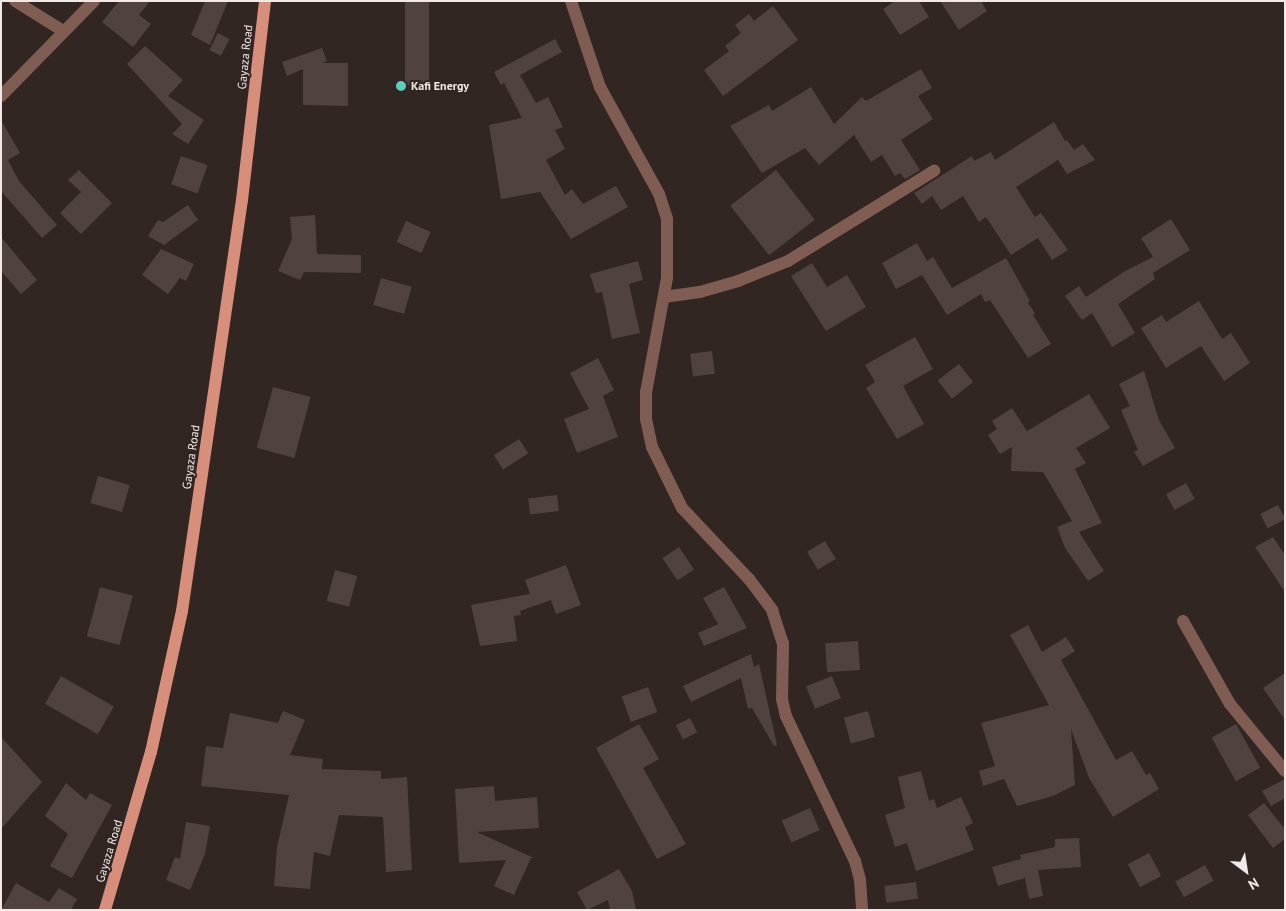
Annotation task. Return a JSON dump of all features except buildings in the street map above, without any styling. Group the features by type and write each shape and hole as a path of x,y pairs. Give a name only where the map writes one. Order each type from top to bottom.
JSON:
{"main road":[{"name":"Gayaza Road","path":"105,910 151,752 182,611 242,200 265,1"}],"street":[{"path":"16,1 63,31"},
{"path":"1,96 94,1"},
{"path":"571,1 600,87 659,194 664,211 667,240 664,297 646,392 652,447 682,508 750,579 776,619 783,643 782,699 786,716 855,861 860,880 862,910"},
{"path":"664,297 700,292 760,274 788,261 934,171"},
{"path":"1183,621 1230,704 1285,772"}],"place":[{"name":"Kafi Energy","path":"401,86"}]}
